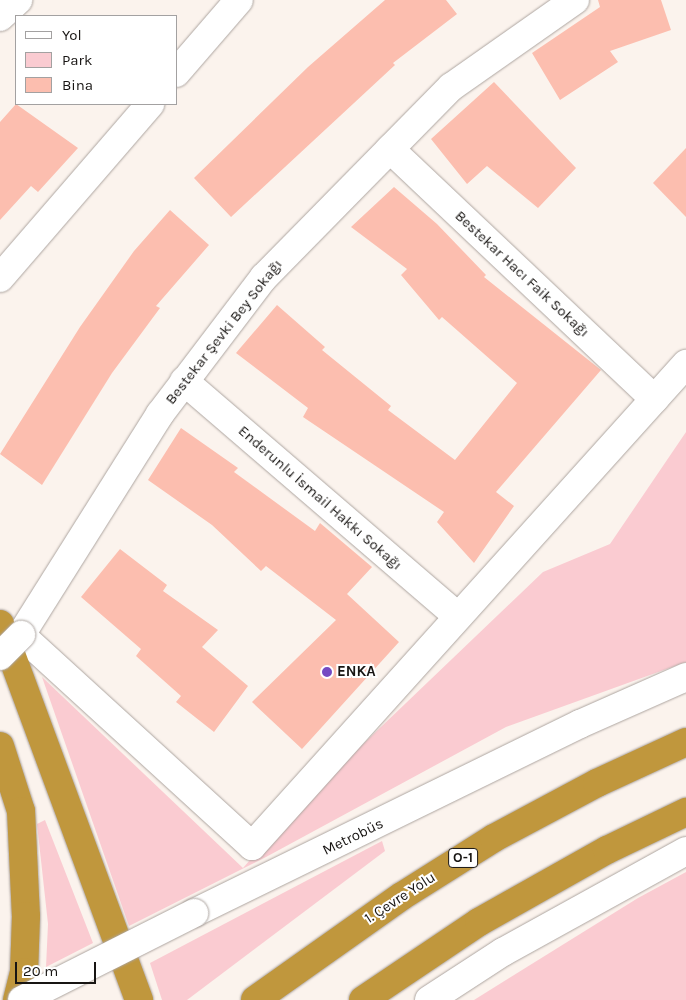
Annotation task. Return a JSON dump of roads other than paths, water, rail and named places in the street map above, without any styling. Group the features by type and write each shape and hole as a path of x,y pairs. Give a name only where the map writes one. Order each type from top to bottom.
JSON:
{"highway":[{"path":"11,630 140,1000"},
{"name":"1. Çevre Yolu","path":"255,1000 402,896 494,838 597,783 686,742"},
{"path":"0,746 21,811 26,916 24,972 17,1000"},
{"path":"363,1000 487,917 686,812"}],"street":[{"path":"0,17 18,0"},
{"path":"178,71 239,0"},
{"name":"Bestekar Şevki Bey Sokağı","path":"0,656 11,630 184,382 264,277 451,87 575,0"},
{"path":"0,278 149,105"},
{"name":"Bestekar Hacı Faik Sokağı","path":"390,149 654,399"},
{"path":"11,630 252,846 456,616 686,364"},
{"name":"Enderunlu İsmail Hakkı Sokağı","path":"184,382 456,616"},
{"name":"Metrobüs","path":"22,1000 194,913 580,724 686,677"},
{"path":"430,1000 503,952 686,851"}],"place":[{"name":"ENKA","path":"327,672"}]}
